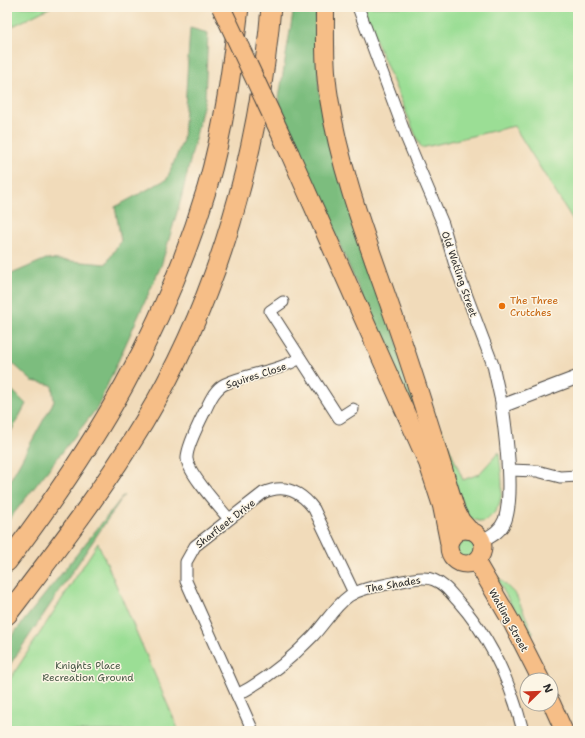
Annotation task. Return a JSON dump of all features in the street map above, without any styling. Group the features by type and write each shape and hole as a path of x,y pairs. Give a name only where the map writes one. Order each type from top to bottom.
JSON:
{"highway":[{"path":"221,7 290,154 428,463 442,506 450,541"},
{"path":"7,562 66,482 102,425 124,387 162,312 184,257 207,187 232,72 238,7"},
{"path":"7,615 93,502 145,420 171,373 200,309 225,243 247,163 267,48 271,7"},
{"path":"247,163 261,141 275,66 283,7"},
{"path":"325,7 324,42 329,96 340,150 353,197 418,387 456,511 461,521 476,535"}],"main road":[{"path":"460,530 476,535 482,554 476,561 466,564 456,560 450,552 450,541 452,537 460,530"},
{"name":"Watling Street","path":"476,561 519,636 536,672"},
{"path":"555,712 564,731"}],"street":[{"name":"Old Watling Street","path":"358,7 407,139 443,224 454,262 493,365 502,406 509,470 508,500 505,520 493,535 476,535"},
{"name":"Squires Close","path":"283,302 270,311 339,418 353,409"},
{"name":"Squires Close","path":"229,519 195,476 188,462 188,454 202,418 213,395 223,385 289,364 300,358"},
{"path":"502,406 578,377"},
{"path":"509,470 537,471 560,477 578,476"},
{"name":"Sharfleet Drive","path":"253,731 192,596 185,574 186,562 192,548 266,492 282,488 298,492 314,510 354,593"},
{"name":"The Shades","path":"237,695 257,684 286,662 313,636 342,602 354,593 378,586 423,578 435,581 445,587 474,620 495,656 512,694 522,731"}],"green space":[{"path":"7,7 51,7 7,29"},
{"path":"294,7 316,7 319,92 435,463 278,104"},
{"path":"362,7 578,7 578,228 514,126 421,148"},
{"path":"190,28 208,33 205,98 181,199 161,266 97,408 7,522 7,486 54,401 52,385 32,381 7,358 7,276 46,259 106,264 121,240 115,207 167,179 183,140"},
{"path":"7,385 26,404 7,439"},
{"path":"441,428 463,480 479,474 499,452 502,482 500,501 497,509 491,516 482,522 468,518 454,482"},
{"path":"124,495 7,669 7,642"},
{"path":"466,541 472,544 475,550 472,556 466,559 460,556 457,550 460,544"},
{"name":"Knights Place Recreation Ground","path":"98,543 179,731 7,731 7,684"},
{"path":"497,576 516,595 533,633 527,634 496,577"}],"place":[{"name":"The Three Crutches","path":"502,306"}]}
